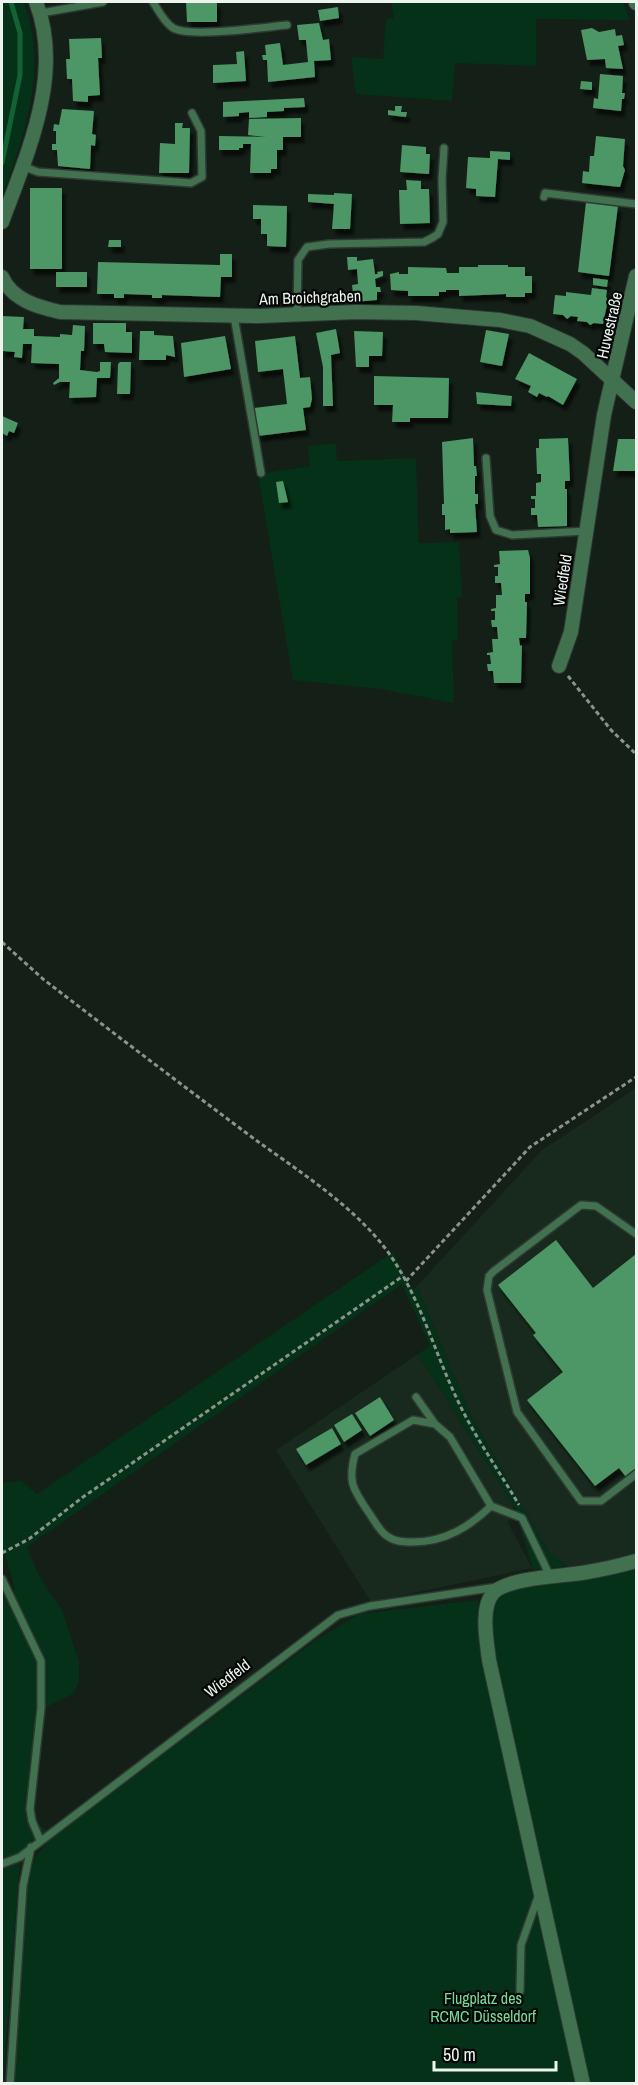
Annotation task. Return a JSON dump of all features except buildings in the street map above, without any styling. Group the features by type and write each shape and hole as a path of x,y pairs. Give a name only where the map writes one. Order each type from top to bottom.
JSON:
{"street":[{"path":"2,222 36,122 45,77 45,44 39,7"},
{"name":"Huvestraße","path":"613,382 633,308 636,276"},
{"name":"Am Broichgraben","path":"2,277 20,298 40,307 60,312 234,316 416,312 474,317 530,326 576,349 636,402"},
{"name":"Wiedfeld","path":"559,666 571,632 604,416 613,382"},
{"name":"Wiedfeld","path":"502,1586 550,1576 582,1573 636,1561"},
{"path":"502,1586 492,1594 487,1610 485,1626 489,1660 583,2084"}],"lane":[{"path":"39,7 103,2"},
{"path":"153,2 161,15 174,28 188,31 204,32 287,25"},
{"path":"22,166 38,172 191,183 202,177 203,164 201,131 192,113"},
{"path":"297,315 298,260 307,248 329,244 424,242 438,234 443,222 444,148"},
{"path":"544,197 545,193 636,204"},
{"path":"234,316 261,473"},
{"path":"486,458 490,516 496,530 512,535 587,531"},
{"path":"636,1234 596,1206 581,1205 494,1271 489,1276 487,1290 517,1412 581,1501 601,1501 636,1474"},
{"path":"416,1397 435,1424 450,1437 491,1506 522,1518 550,1576"},
{"path":"435,1424 413,1420 355,1454 350,1472 355,1491 385,1535 399,1542 426,1542 456,1533 491,1506"},
{"path":"2,1579 41,1661 41,1708 30,1809 40,1840"},
{"name":"Wiedfeld","path":"2,1864 20,1857 338,1616 370,1606 502,1586"},
{"path":"10,2084 23,1886 31,1847"},
{"path":"520,1990 521,1945 540,1892"}],"path":[{"path":"559,666 610,730 636,754"},
{"path":"2,942 42,979 308,1178 370,1231 385,1248 406,1281 468,1421 520,1507 522,1518"},
{"path":"406,1281 530,1147 636,1077"},
{"path":"2,1553 29,1539 93,1490 403,1276"}],"shaded area":[{"path":"636,1088 636,1554 585,1566 568,1566 548,1551 470,1414 417,1286 542,1150"},
{"path":"418,1354 514,1506 508,1523 532,1568 371,1602 276,1450"}],"green space":[{"path":"2,2 24,3 31,27 34,76 25,126 2,197"},
{"path":"391,2 623,2 630,20 536,19 536,66 455,63 452,101 356,94 351,57 383,59 386,19 394,18"},
{"path":"336,443 337,461 416,458 419,543 459,542 462,597 457,598 458,640 452,641 454,703 381,689 293,680 258,474 310,466 308,446"},
{"path":"393,1252 413,1289 417,1286 470,1414 548,1551 568,1566 533,1570 514,1506 418,1354 430,1346 402,1284 27,1547 39,1576 62,1610 79,1662 79,1682 73,1694 46,1707 33,1809 34,1819 49,1833 20,1857 3,2084 2,1596 3,1598 15,1590 2,1550 2,1483 21,1481 37,1494"},
{"path":"636,1565 636,2083 586,2083 492,1658 490,1619 494,1601 508,1589"},
{"name":"Flugplatz des RCMC Düsseldorf","path":"478,1600 579,2083 13,2084 28,1878 36,1856 50,1840 313,1642 359,1614"}],"waterway":[{"path":"2,163 20,75 20,33 11,2"}]}
